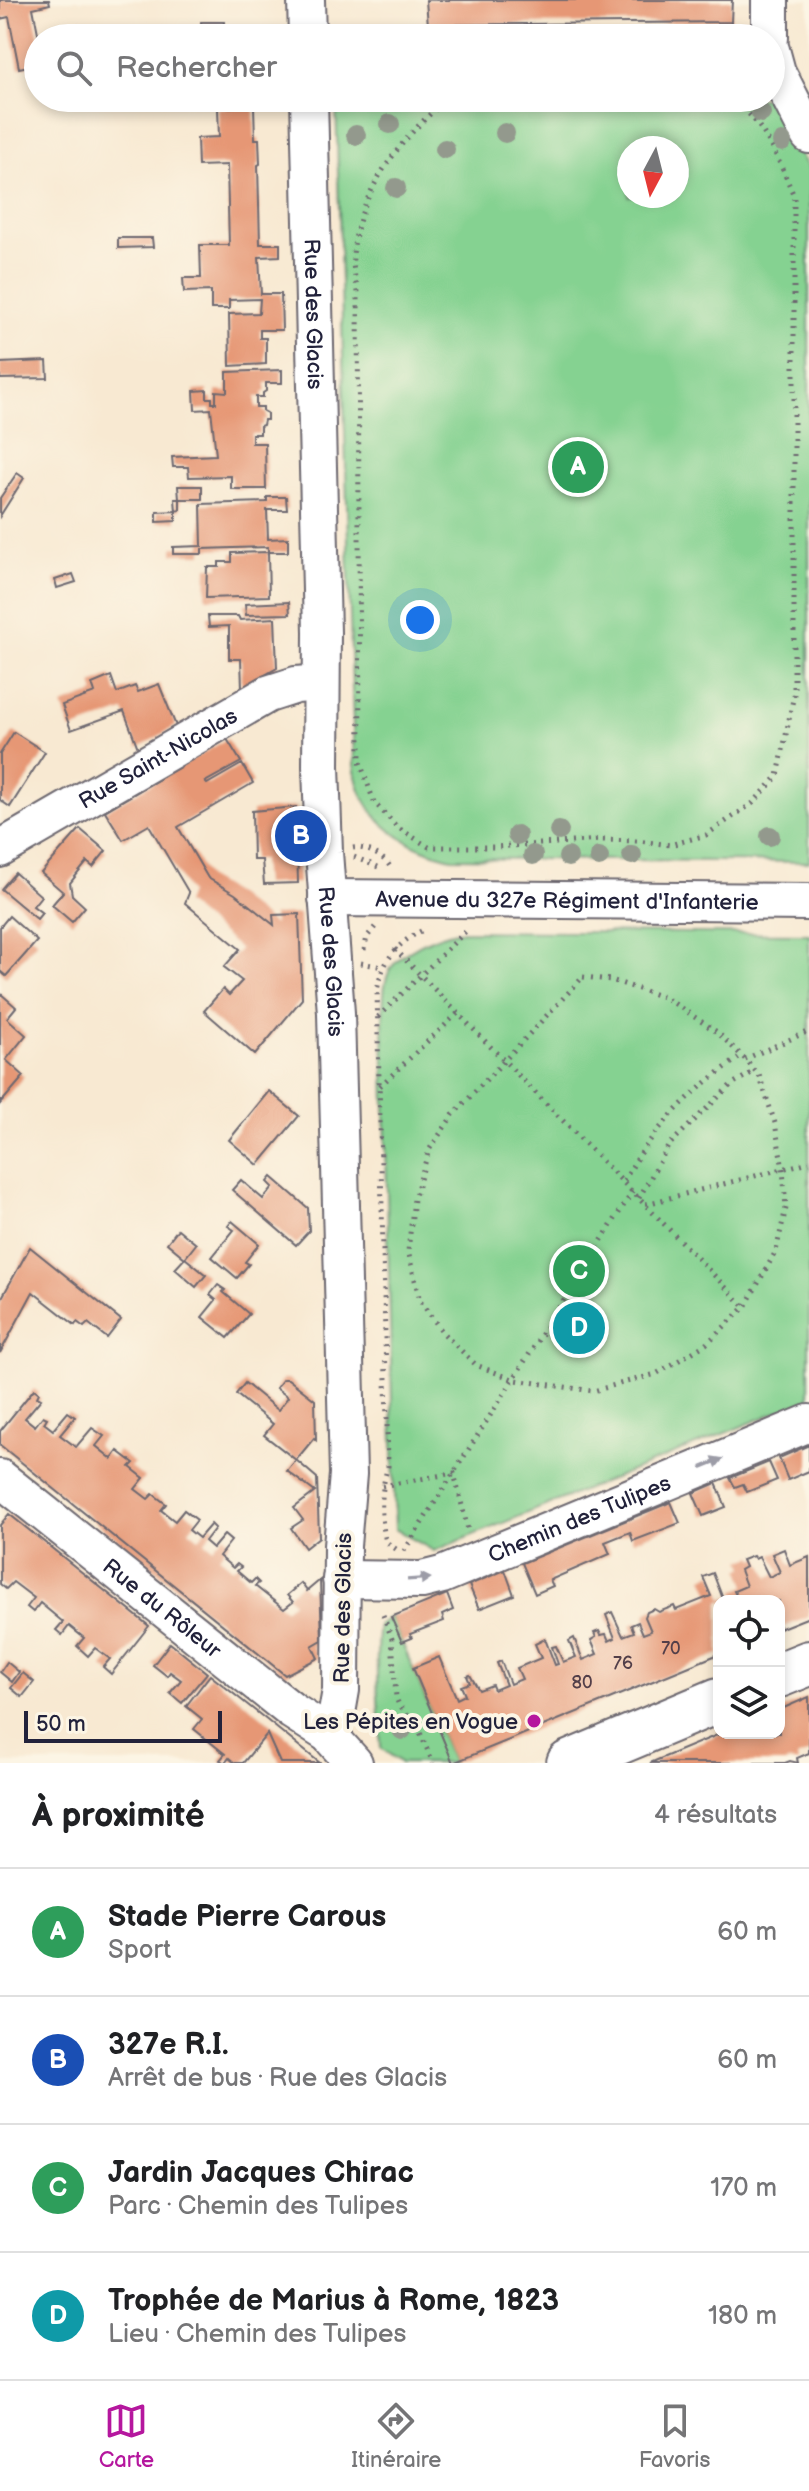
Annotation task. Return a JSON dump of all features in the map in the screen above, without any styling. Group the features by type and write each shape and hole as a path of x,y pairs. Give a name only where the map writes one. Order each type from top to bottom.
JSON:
{"main road":[{"path":"785,1673 809,1663"},
{"path":"569,1763 713,1703"}],"street":[{"path":"306,0 307,24"},
{"path":"770,0 770,24"},
{"path":"785,90 809,135"},
{"name":"Rue des Glacis","path":"309,112 324,852 336,1001 348,1474 341,1579 341,1690 337,1713 328,1734"},
{"name":"Rue Saint-Nicolas","path":"0,849 268,694 296,685 321,683"},
{"name":"Avenue du 327e Régiment d'Infanterie","path":"327,898 809,902"},
{"name":"Chemin des Tulipes","path":"341,1579 422,1580 442,1575 809,1423"},
{"name":"Rue du Rôleur","path":"0,1478 292,1711 328,1734"},
{"path":"328,1734 354,1763"}],"path":[{"path":"431,112 383,167 360,216 352,257 358,292 360,762 374,802 397,827 429,847 602,840 670,845 706,835 753,803 778,776 794,694 794,196 769,139 750,112"},
{"path":"324,852 361,846 387,861 395,875"},
{"path":"377,1017 473,924 458,926"},
{"path":"428,928 395,949 379,975 377,992 388,1466 382,1486 381,1521 386,1542 403,1553 633,1191"},
{"path":"395,949 745,1307"},
{"path":"363,963 383,967"},
{"path":"583,977 611,980 666,998 717,1032 759,1075 775,1123 783,1169 786,1208 776,1251 745,1307 706,1344 656,1374 593,1391 515,1380 476,1365 444,1334 420,1301 408,1251 414,1199 429,1150 453,1115 505,1059 583,977"},
{"path":"379,1087 458,1013"},
{"path":"624,1181 641,1150 693,1093 744,1058 809,1031"},
{"path":"639,1198 669,1145 732,1084 755,1071"},
{"path":"646,1204 809,1162"},
{"path":"382,1486 454,1473"},
{"path":"454,1473 477,1561"},
{"path":"383,1615 392,1639 396,1698 419,1730 433,1763"}],"green space":[{"path":"336,112 774,112 809,169 809,862 452,858 401,838 375,815 365,800 354,765"},
{"path":"456,931 809,934 809,1399 434,1551 395,1529 383,1022 387,976 395,963 419,945"},
{"path":"391,1617 453,1763 401,1763 381,1748 377,1686 379,1624"}],"building":[{"path":"0,0 49,0 50,4 33,8 36,24 24,24 24,67 19,68 9,17 0,19"},
{"path":"426,0 732,0 731,22 428,24"},
{"path":"224,22 224,24 201,24"},
{"path":"218,112 254,112 255,139 259,139 260,244 280,244 280,256 259,257 261,294 281,294 282,330 260,330 260,338 266,338 266,364 230,366 229,314 259,313 260,299 229,300 229,309 211,309 211,291 184,292 183,278 201,278 200,245 229,245 227,165 198,166 197,138 219,137"},
{"path":"118,238 152,238 153,247 118,248"},
{"path":"47,361 48,378 0,379 0,363"},
{"path":"282,370 282,383 266,383 263,397 256,397 256,407 263,407 267,413 267,420 260,426 260,434 252,434 252,443 265,443 266,489 231,489 231,476 189,477 188,467 173,467 172,457 216,455 211,409 195,410 194,391 207,390 207,398 212,398 212,403 216,403 216,391 227,392 227,372"},
{"path":"17,473 24,478 0,516 0,498"},
{"path":"178,486 202,486 202,499 180,499 180,510 176,511"},
{"path":"267,497 286,497 287,510 267,510 268,539 288,538 288,552 268,552 268,547 202,549 202,554 173,554 173,547 202,546 201,504 267,502"},
{"path":"176,511 176,521 157,522 157,512"},
{"path":"268,552 269,596 206,598 207,567 219,567 219,562 232,562 232,553"},
{"path":"73,574 76,582 57,588 55,580"},
{"path":"289,602 290,614 246,615 245,604"},
{"path":"208,616 238,616 240,620 275,618 277,668 242,688 241,659 229,659 229,626 209,627"},
{"path":"111,676 117,693 135,686 138,692 159,684 176,726 138,748 124,711 71,730 62,705 95,693 92,684"},
{"path":"14,732 45,752 10,807 0,800 0,754"},
{"path":"227,739 241,762 205,782 207,784 242,764 253,783 178,827 208,878 235,894 274,925 273,915 299,914 302,999 255,1055 204,1011 223,989 229,995 242,981 224,967 240,949 185,903 189,893 149,825 123,840 105,811"},
{"path":"296,807 298,883 264,884 262,860 253,860 252,811"},
{"path":"80,829 106,851 93,867 87,862 70,883 72,895 85,907 72,922 52,905 63,892 41,873"},
{"path":"15,873 41,896 33,906 42,913 37,919 1,889"},
{"path":"9,916 37,941 6,976 0,971 0,927"},
{"path":"0,993 16,1007 7,1018 26,1035 6,1060 24,1076 0,1104"},
{"path":"269,1091 299,1116 258,1165 229,1140"},
{"path":"272,1177 308,1208 309,1231 296,1245 232,1190 241,1180 263,1199 273,1187 268,1182"},
{"path":"232,1221 259,1244 245,1262 249,1264 237,1278 212,1257 234,1230 228,1226"},
{"path":"178,1229 196,1244 185,1258 167,1243"},
{"path":"30,1247 121,1320 107,1338 88,1323 84,1327 77,1322 75,1325 33,1292 0,1353 0,1301"},
{"path":"185,1258 206,1275 196,1287 175,1269"},
{"path":"218,1285 249,1314 228,1338 202,1317 216,1300 210,1295"},
{"path":"283,1379 288,1379 315,1400 316,1440 314,1438 296,1460 264,1435 273,1424 236,1394 245,1383 278,1410 288,1397 276,1388"},
{"path":"34,1389 41,1399 25,1418 35,1426 43,1416 47,1418 44,1423 53,1430 68,1412 75,1417 60,1435 76,1447 92,1428 104,1436 96,1446 112,1459 118,1451 134,1463 130,1467 144,1478 135,1489 148,1499 153,1494 166,1504 161,1510 175,1521 184,1510 197,1520 189,1530 199,1538 211,1524 215,1528 205,1541 213,1548 224,1535 231,1541 219,1556 233,1568 237,1564 241,1567 237,1571 251,1583 255,1579 259,1583 255,1586 284,1609 293,1602 287,1595 301,1583 307,1591 320,1580 322,1640 312,1646 318,1658 285,1675 0,1445 0,1431"},
{"path":"809,1445 809,1471 788,1480 779,1458"},
{"path":"296,1460 317,1478 319,1537 305,1548 291,1528 303,1520 294,1508 315,1492 287,1471"},
{"path":"769,1462 777,1480 747,1492 743,1484 735,1487 730,1478"},
{"path":"716,1483 726,1507 703,1516 693,1493"},
{"path":"671,1502 680,1523 633,1541 630,1532 605,1542 610,1554 550,1580 553,1586 535,1594 522,1563"},
{"path":"9,1514 149,1626 111,1674 103,1667 110,1659 95,1648 88,1656 77,1646 84,1638 69,1626 62,1635 56,1630 63,1622 40,1603 33,1612 27,1607 34,1598 13,1582 6,1589 0,1584 0,1525"},
{"path":"784,1549 790,1565 809,1557 809,1617 785,1627 785,1595 736,1595 734,1591 746,1586 740,1570 745,1567 742,1560 759,1557 769,1577 780,1572 772,1554"},
{"path":"505,1570 514,1595 479,1609 469,1585"},
{"path":"713,1573 721,1595 713,1595 713,1656 453,1763 413,1668 439,1657 457,1699 465,1695 461,1686 470,1683 467,1676 470,1675 479,1690 492,1685 494,1690 506,1685 497,1663 501,1661 510,1684 522,1679 517,1668 541,1658 535,1644 545,1639 555,1665 558,1664 552,1647 556,1646 563,1662 576,1657 569,1641 574,1638 583,1660 597,1654 591,1640 596,1637 594,1633 599,1631 601,1635 606,1634 609,1641 615,1638 606,1615 612,1612 623,1636 634,1632 631,1625 638,1622 643,1634 651,1631 645,1617 647,1612 654,1609 659,1612 674,1606 676,1610 711,1596 703,1577"},
{"path":"447,1594 453,1610 442,1615 444,1621 410,1634 412,1638 402,1642 391,1617"},
{"path":"170,1643 207,1673 182,1703 170,1693 181,1680 170,1672 167,1676 153,1665"},
{"path":"7,1662 19,1672 12,1682 0,1672"},
{"path":"23,1673 34,1682 22,1697 11,1688"},
{"path":"210,1675 320,1763 280,1763 267,1734 243,1763 235,1763 229,1758 225,1763 220,1760 225,1754 194,1729 202,1719 186,1706"},
{"path":"809,1697 809,1753 797,1758 798,1763 650,1763 713,1737 785,1739 785,1707"}],"place":[{"name":"Stade Pierre Carous","path":"578,467"},
{"name":"327e R.I.","path":"301,836"},
{"name":"Jardin Jacques Chirac","path":"579,1271"},
{"name":"Trophée de Marius à Rome, 1823","path":"579,1328"},
{"name":"Les Pépites en Vogue","path":"534,1721"}]}
